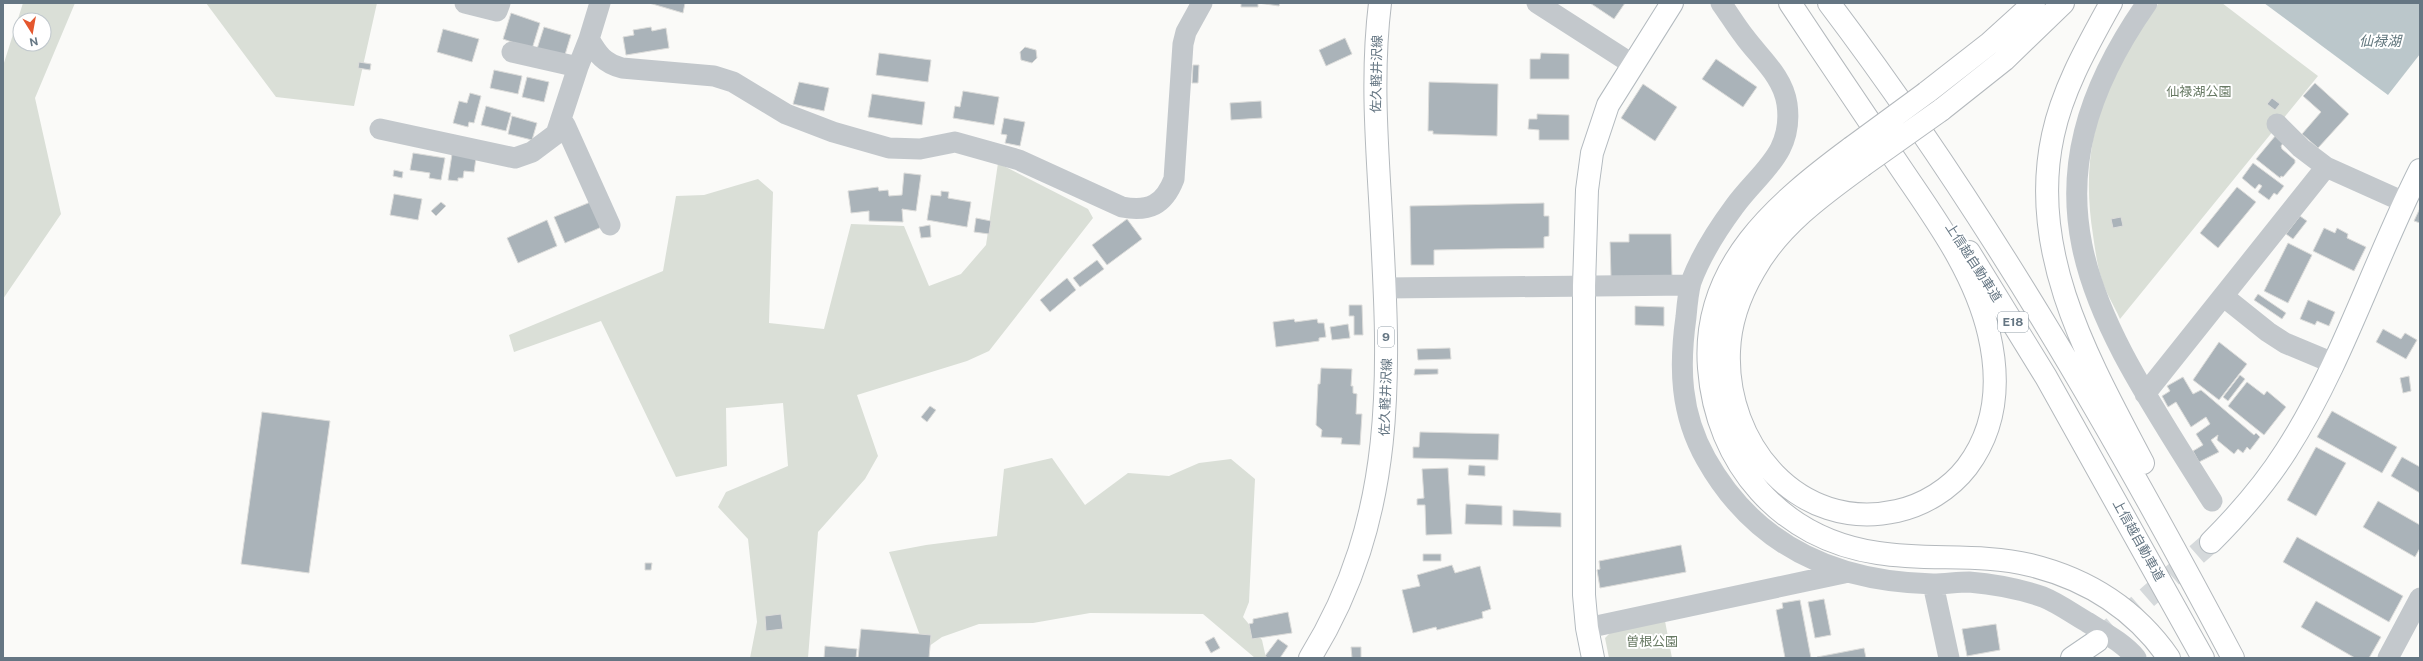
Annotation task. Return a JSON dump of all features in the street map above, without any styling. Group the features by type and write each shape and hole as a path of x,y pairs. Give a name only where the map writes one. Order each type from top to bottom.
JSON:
{"main road":[{"name":"佐久軽井沢線","path":"1312,657 1344,590 1356,559 1366,529 1382,454 1387,392 1385,288 1374,106 1375,62 1380,3"},
{"path":"1593,658 1587,628 1584,595 1584,286 1587,190 1592,153 1608,105 1632,64 1672,3"},
{"path":"1790,3 1945,233 1967,274 1979,305 1993,356 1996,377 1991,419 1974,457 1962,473 1927,500 1906,508 1886,513 1860,515 1830,508 1798,495 1768,469 1754,450 1737,410 1730,379 1729,351 1732,323 1741,296 1755,269 1774,242 1798,216 1827,191 1856,157 1926,93 1990,43 2034,3"},
{"name":"上信越自動車道","path":"1796,3 1908,161 1991,287 2058,397 2203,658"},
{"name":"上信越自動車道","path":"1829,3 1931,146 2000,251 2135,477 2233,658"},
{"path":"2063,3 2004,60 1941,110 1856,157 1791,196 1760,226 1737,258 1718,297 1710,328 1708,355 1710,381 1720,424 1732,454 1766,500 1789,518 1816,534 1844,546 1877,553 1912,557 1995,560 2029,565 2062,574 2094,588 2119,605 2141,624 2168,658"},
{"path":"2111,3 2071,82 2053,134 2046,187 2051,240 2066,300 2085,348 2242,658"},
{"path":"2211,542 2245,506 2286,451 2333,363 2404,202 2420,170"},
{"path":"2072,658 2097,641"}],"street":[{"path":"465,3 497,11 500,3"},
{"path":"380,129 515,158 532,152 556,134 600,3"},
{"path":"589,39 599,56 610,65 622,68 714,76 733,82 786,114 833,132 889,148 920,149 955,142 1019,160 1122,207 1136,210 1161,202 1169,191 1174,179 1183,44 1186,32 1202,3"},
{"path":"1537,3 1632,64"},
{"path":"1721,3 1745,37 1780,80 1787,103 1787,131 1778,156 1735,206 1701,257 1690,284 1682,346 1682,386 1690,428 1706,459 1725,490 1744,513 1792,549 1844,573 1933,584 1968,582 2007,588 2044,598 2103,632 2134,657"},
{"path":"2147,3 2125,35 2091,107 2078,162 2076,190 2077,221 2089,276 2119,347 2212,501"},
{"path":"512,52 578,67"},
{"path":"560,122 565,125 610,225"},
{"path":"2277,124 2301,148 2326,167 2404,202"},
{"path":"2146,394 2326,167"},
{"path":"1385,288 1690,284"},
{"path":"2223,296 2279,339 2333,363"},
{"path":"1587,628 1844,573"},
{"path":"1933,584 1949,658"},
{"path":"2388,658 2420,598"}],"green space":[{"path":"23,3 75,3 35,98 61,214 3,299 3,66 12,38 12,52 52,52 52,12 20,12"},
{"path":"206,3 377,3 354,106 276,97"},
{"name":"仙禄湖公園","path":"2159,3 2222,3 2318,76 2120,319 2107,293 2098,267 2089,201 2089,170 2093,140 2100,112 2110,84 2140,30"},
{"path":"998,163 1088,209 1093,218 989,351 967,361 857,395 878,456 865,479 818,532 808,658 750,658 757,622 748,539 718,507 726,492 788,466 783,403 726,408 727,466 676,477 601,321 514,352 509,335 663,271 676,196 704,195 758,179 773,192 769,323 824,329 851,224 904,226 929,286 961,274 986,245"},
{"path":"1052,458 1085,505 1128,473 1169,476 1199,463 1231,459 1255,479 1249,602 1243,617 1262,640 1266,658 1255,658 1203,614 1090,613 1033,623 979,624 942,637 925,649 889,552 926,545 997,536 1004,469"},
{"name":"曽根公園","path":"1665,621 1672,658 1609,658 1605,638 1610,633"}],"water":[{"name":"仙禄湖","path":"2264,3 2420,3 2420,54 2388,95"}],"building":[{"path":"649,3 685,3 683,13"},
{"path":"1241,3 1258,3 1258,7 1241,7"},
{"path":"1258,3 1280,3 1279,6"},
{"path":"1590,3 1625,3 1614,19"},
{"path":"511,13 540,23 532,49 503,39"},
{"path":"544,27 571,35 564,58 537,49"},
{"path":"651,27 652,31 666,28 669,48 626,55 623,37 634,35 633,30"},
{"path":"443,29 479,39 472,62 437,52"},
{"path":"1345,38 1352,54 1326,66 1319,50"},
{"path":"1025,47 1036,50 1037,58 1032,63 1021,60 1020,52"},
{"path":"879,53 931,60 928,82 876,75"},
{"path":"1541,53 1569,54 1569,79 1530,79 1530,59 1540,59"},
{"path":"1716,59 1757,87 1743,107 1702,79"},
{"path":"359,62 371,64 370,70 358,68"},
{"path":"1193,65 1199,65 1198,83 1192,83"},
{"path":"494,70 522,76 518,94 490,88"},
{"path":"527,77 549,82 544,102 522,97"},
{"path":"799,82 829,88 824,111 793,104"},
{"path":"1429,82 1498,84 1497,136 1433,134 1433,131 1428,131"},
{"path":"2315,83 2349,114 2318,148 2302,134 2321,112 2303,96"},
{"path":"1643,84 1677,107 1655,141 1621,118"},
{"path":"963,91 999,97 994,125 953,118 955,106 960,107"},
{"path":"470,93 481,96 474,123 469,122 468,127 453,123 459,101 467,103"},
{"path":"872,94 925,102 922,125 868,117"},
{"path":"2272,98 2280,104 2275,110 2267,104"},
{"path":"1261,101 1262,118 1231,120 1230,103"},
{"path":"486,106 511,113 506,131 481,125"},
{"path":"1537,114 1569,115 1569,140 1539,140 1539,130 1528,129 1529,119 1537,119"},
{"path":"512,116 537,123 532,140 508,134"},
{"path":"1004,118 1025,122 1020,146 1005,143 1007,135 1001,134"},
{"path":"2276,135 2284,142 2281,146 2282,149 2295,160 2295,163 2283,177 2281,176 2280,178 2256,159"},
{"path":"413,153 445,158 441,180 429,178 430,173 410,170"},
{"path":"452,154 476,158 474,172 464,171 463,178 458,178 458,181 448,180"},
{"path":"2253,163 2284,186 2277,195 2274,193 2269,200 2258,192 2262,186 2259,184 2255,189 2242,178"},
{"path":"394,170 403,172 402,178 393,176"},
{"path":"904,173 921,175 916,211 902,209 903,222 869,221 869,211 851,213 848,191 878,187 879,191 888,190 889,196 902,195"},
{"path":"2237,187 2256,202 2218,248 2200,233"},
{"path":"941,191 949,192 948,198 971,202 967,227 927,220 931,195 941,196"},
{"path":"394,194 422,199 418,220 390,215"},
{"path":"593,201 604,226 565,243 554,217"},
{"path":"441,202 446,206 436,216 431,211"},
{"path":"1544,203 1544,216 1549,216 1549,236 1544,237 1544,248 1434,250 1434,265 1411,265 1410,206"},
{"path":"2420,208 2420,223 2414,221"},
{"path":"2300,216 2307,221 2293,239 2286,234"},
{"path":"2121,217 2123,226 2113,228 2111,219"},
{"path":"976,218 991,221 989,234 974,232"},
{"path":"1127,219 1142,239 1107,265 1092,245"},
{"path":"547,220 557,246 518,263 507,238"},
{"path":"930,225 931,237 921,238 919,227"},
{"path":"2324,228 2335,233 2337,228 2348,234 2347,238 2366,247 2354,271 2313,251"},
{"path":"1629,234 1671,234 1672,276 1611,277 1610,242 1629,242"},
{"path":"2288,243 2312,255 2288,303 2264,291"},
{"path":"1097,260 1104,269 1080,287 1073,278"},
{"path":"1067,278 1076,290 1050,312 1040,300"},
{"path":"2258,294 2286,313 2282,319 2254,300"},
{"path":"2308,300 2335,312 2329,326 2317,321 2315,325 2300,319"},
{"path":"1349,305 1362,305 1363,335 1354,335 1354,316 1349,316"},
{"path":"1635,306 1664,307 1664,326 1635,325"},
{"path":"1294,319 1295,322 1317,319 1318,323 1324,323 1326,337 1319,338 1319,341 1276,347 1273,322"},
{"path":"1348,324 1350,338 1332,340 1330,327"},
{"path":"2383,329 2401,339 2405,333 2417,340 2406,359 2376,342"},
{"path":"2219,342 2247,364 2219,400 2193,380"},
{"path":"1450,348 1451,359 1418,360 1417,349"},
{"path":"1321,368 1352,369 1351,386 1353,386 1353,393 1357,394 1356,414 1362,414 1360,445 1341,444 1342,438 1321,437 1322,430 1316,425 1318,384 1320,384"},
{"path":"1415,369 1438,369 1438,374 1414,375"},
{"path":"2240,375 2245,379 2228,401 2223,397"},
{"path":"2409,376 2411,391 2403,393 2400,378"},
{"path":"2183,377 2193,394 2201,390 2254,435 2256,433 2260,437 2250,450 2247,447 2243,453 2238,449 2234,454 2217,440 2218,435 2211,440 2219,452 2199,462 2193,451 2203,445 2196,434 2210,424 2206,417 2191,427 2176,402 2168,407 2162,396 2170,391 2167,386"},
{"path":"2247,382 2264,395 2267,391 2286,407 2264,435 2228,406"},
{"path":"930,406 936,410 927,422 921,417"},
{"path":"2332,411 2397,447 2382,473 2317,437"},
{"path":"262,412 330,421 309,573 241,564"},
{"path":"1420,432 1499,434 1498,460 1413,458 1413,447 1419,447"},
{"path":"2316,447 2346,463 2316,516 2287,500"},
{"path":"2402,457 2420,467 2420,493 2391,476"},
{"path":"1469,465 1485,466 1485,476 1468,475"},
{"path":"1448,468 1452,534 1426,535 1425,505 1417,505 1417,499 1424,498 1422,469"},
{"path":"2378,501 2420,525 2420,548 2415,557 2363,527"},
{"path":"1466,504 1502,506 1502,525 1465,524"},
{"path":"1513,510 1561,513 1561,527 1513,526"},
{"path":"2297,537 2403,596 2389,622 2283,562"},
{"path":"1681,545 1686,572 1600,588 1597,570 1600,569 1599,561"},
{"path":"1423,554 1441,554 1441,561 1423,561"},
{"path":"645,563 652,563 651,570 645,570"},
{"path":"1452,565 1455,573 1480,566 1491,609 1482,612 1483,618 1437,630 1436,627 1413,633 1402,590 1420,586 1417,575"},
{"path":"1824,599 1831,635 1815,638 1808,602"},
{"path":"1800,600 1811,658 1785,658 1776,610 1783,608 1782,603"},
{"path":"2316,601 2381,637 2369,658 2355,658 2301,627"},
{"path":"1288,612 1292,633 1252,639 1249,624 1253,623 1253,619"},
{"path":"781,614 783,629 766,631 765,616"},
{"path":"1996,624 2000,650 1967,656 1962,629"},
{"path":"861,629 931,635 929,658 858,658"},
{"path":"1657,636 1658,643 1650,645 1649,638"},
{"path":"1214,637 1220,648 1211,653 1205,642"},
{"path":"1278,639 1288,646 1280,658 1268,658 1265,656"},
{"path":"825,646 857,649 856,658 824,658"},
{"path":"1351,647 1361,647 1361,658 1352,658"},
{"path":"1864,648 1866,658 1817,658 1817,657"}],"tunnel":[{"path":"2097,641 2211,542"}]}
